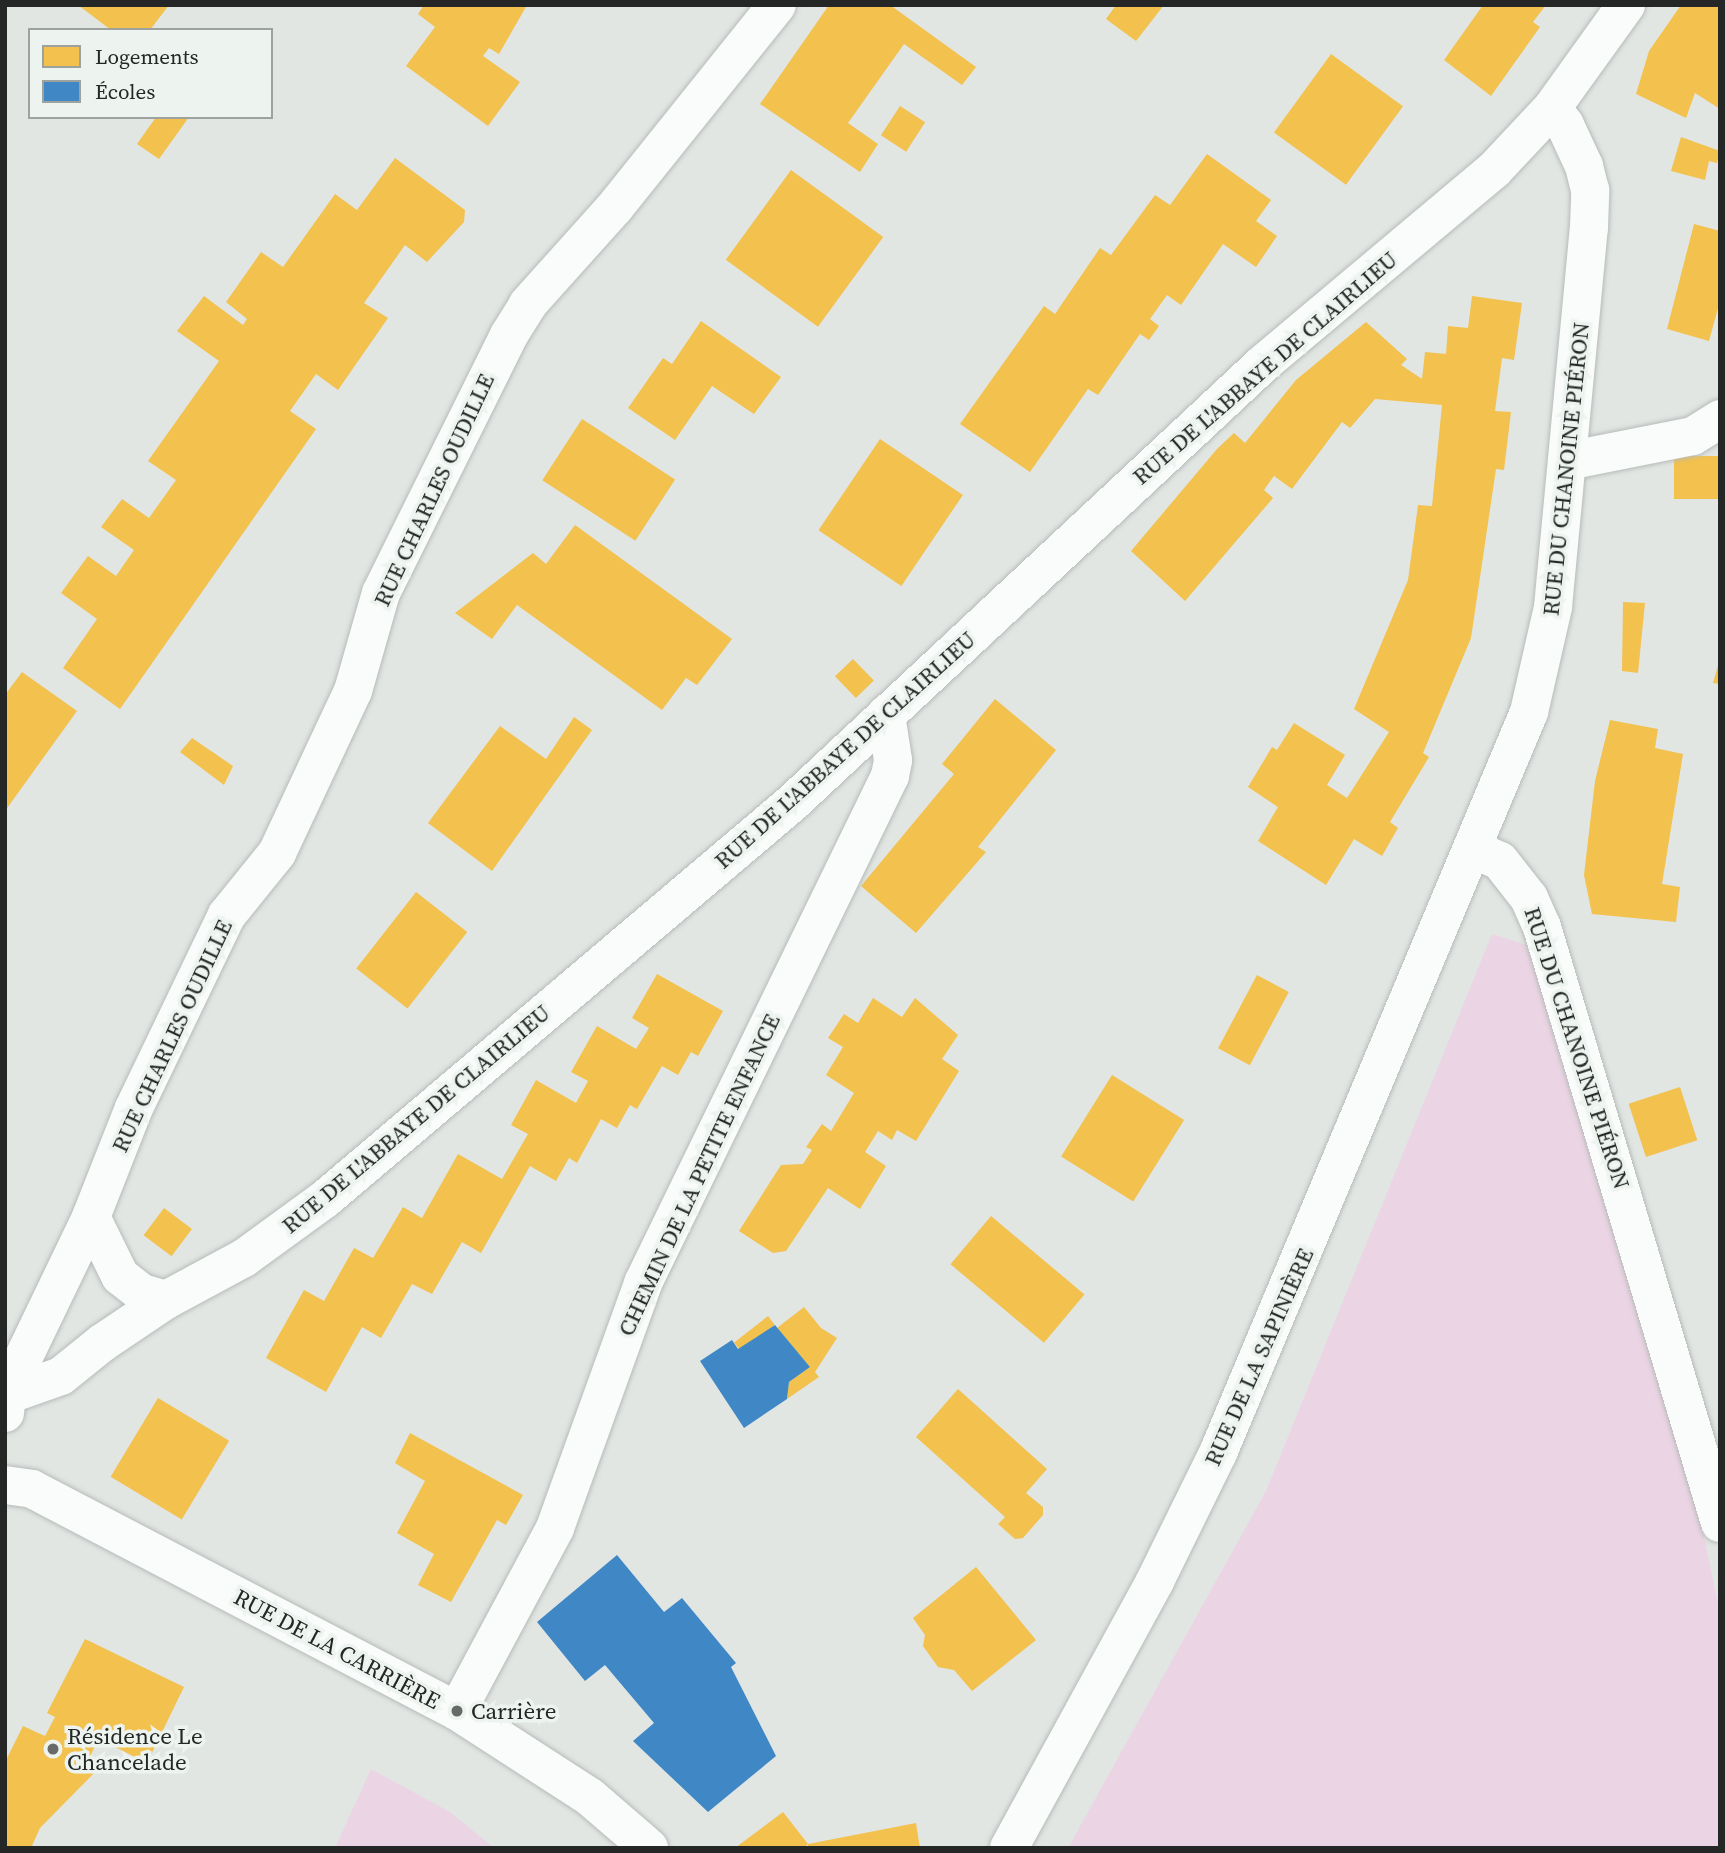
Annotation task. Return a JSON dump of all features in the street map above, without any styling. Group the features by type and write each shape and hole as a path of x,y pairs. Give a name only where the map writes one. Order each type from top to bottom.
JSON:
{"street":[{"name":"RUE CHARLES OUDILLE","path":"6,1401 91,1217 134,1108 227,915 283,841 353,691 381,593 509,335 527,304 623,197 777,5"},
{"name":"RUE DE L'ABBAYE DE CLAIRLIEU","path":"6,1401 61,1376 166,1300 244,1258 325,1199 791,804 1265,362 1494,170 1552,108 1626,5"},
{"name":"RUE DU CHANOINE PIÉRON","path":"1552,108 1565,125 1590,190 1567,461 1546,652 1529,712 1472,849 1500,861 1529,898 1542,927 1720,1523"},
{"path":"1567,461 1693,436 1720,419"},
{"name":"CHEMIN DE LA PETITE ENFANCE","path":"457,1711 555,1528 643,1283 890,776 893,760 886,715"},
{"name":"RUE DE LA SAPINIÈRE","path":"1009,1848 1155,1581 1218,1453 1472,849"},
{"path":"91,1217 120,1276 142,1293 166,1300"},
{"name":"RUE DE LA CARRIÈRE","path":"5,1485 32,1489 457,1711 590,1797 649,1848"}],"shaded area":[{"path":"1492,934 1527,945 1703,1531 1720,1615 1720,1848 1068,1848 1266,1491"},
{"path":"371,1769 450,1812 494,1848 335,1848"}],"building: Logements":[{"path":"78,5 169,5 152,28 108,28"},
{"path":"424,5 527,5 499,54 489,48 483,56 520,82 488,126 406,66 435,27 418,14"},
{"path":"829,5 890,5 976,67 962,85 904,44 848,123 878,144 860,172 760,104"},
{"path":"1116,5 1164,5 1136,41 1106,19"},
{"path":"1483,5 1546,5 1533,22 1540,27 1491,96 1444,60"},
{"path":"1681,5 1720,5 1720,109 1695,93 1686,118 1636,94 1649,51"},
{"path":"1331,54 1403,106 1346,185 1274,132"},
{"path":"900,106 925,122 906,152 881,135"},
{"path":"155,119 188,119 159,159 137,144"},
{"path":"1681,137 1720,151 1717,163 1709,161 1705,180 1671,171"},
{"path":"1207,154 1271,200 1256,221 1277,236 1256,267 1223,244 1181,305 1167,295 1150,319 1159,326 1149,340 1140,334 1098,395 1088,389 1030,472 960,424 1044,306 1055,314 1100,248 1111,255 1155,195 1170,205"},
{"path":"395,158 465,210 464,222 427,262 405,245 364,303 388,318 338,390 316,374 290,411 316,429 120,709 63,668 97,619 61,593 88,556 116,576 134,550 101,527 122,499 149,518 176,480 148,461 219,361 177,331 204,296 243,325 247,319 226,302 261,252 283,267 335,194 357,210"},
{"path":"791,170 883,237 818,327 726,260"},
{"path":"1694,224 1720,231 1720,301 1709,341 1667,329"},
{"path":"1472,296 1522,303 1514,360 1502,358 1495,411 1511,412 1504,470 1496,469 1471,638 1423,753 1429,757 1390,822 1398,828 1382,856 1354,839 1326,885 1258,841 1278,807 1248,787 1272,747 1277,750 1294,723 1345,755 1327,785 1347,798 1389,732 1354,709 1408,580 1418,505 1432,506 1442,405 1375,399 1350,428 1342,422 1292,489 1274,476 1264,490 1273,498 1185,601 1131,551 1217,449 1234,433 1245,443 1296,380 1366,322 1407,359 1401,365 1422,379 1425,352 1446,354 1448,326 1468,328"},
{"path":"701,321 781,377 754,414 712,386 675,440 628,408 663,358 672,364"},
{"path":"582,419 675,479 635,541 542,480"},
{"path":"880,439 963,495 901,586 818,530"},
{"path":"1674,456 1720,456 1720,499 1674,499"},
{"path":"575,525 732,639 697,685 686,678 662,710 517,605 492,639 455,613 533,553 546,564"},
{"path":"1623,602 1645,603 1638,673 1622,671"},
{"path":"853,659 874,681 856,698 835,676"},
{"path":"1720,662 1720,684 1713,683"},
{"path":"22,672 77,711 5,811 5,695"},
{"path":"995,699 1056,750 978,847 986,852 916,933 861,886 954,774 942,764"},
{"path":"574,717 592,730 492,871 428,823 500,726 546,759"},
{"path":"1610,720 1658,729 1655,748 1683,754 1662,884 1680,887 1676,922 1592,914 1584,875 1595,781"},
{"path":"192,738 233,766 224,785 180,752"},
{"path":"416,892 467,932 408,1008 356,968"},
{"path":"657,974 723,1011 698,1056 691,1052 678,1075 662,1066 637,1109 630,1105 617,1128 601,1119 577,1163 569,1158 556,1181 530,1166 481,1253 462,1242 432,1294 412,1284 381,1338 362,1327 326,1392 266,1358 304,1290 324,1301 354,1248 373,1258 403,1207 422,1218 458,1154 502,1179 528,1134 511,1125 536,1080 576,1103 588,1081 571,1072 597,1026 636,1049 649,1028 632,1018"},
{"path":"1257,975 1289,992 1250,1065 1218,1048"},
{"path":"873,998 902,1017 915,998 958,1035 942,1059 959,1071 916,1141 897,1130 892,1140 878,1131 865,1152 886,1166 860,1209 828,1188 786,1251 773,1253 739,1231 781,1165 803,1164 812,1150 806,1147 822,1124 831,1131 854,1093 826,1075 843,1047 828,1038 844,1014 858,1023"},
{"path":"1112,1075 1184,1120 1133,1201 1061,1156"},
{"path":"1680,1087 1697,1140 1646,1157 1629,1104"},
{"path":"164,1208 192,1229 171,1256 144,1235"},
{"path":"991,1216 1084,1294 1044,1343 951,1264"},
{"path":"804,1307 821,1328 837,1338 815,1372 819,1377 787,1399 789,1382 810,1367 777,1328"},
{"path":"768,1316 775,1325 741,1351 734,1342"},
{"path":"958,1389 1047,1469 1026,1493 1043,1507 1043,1515 1023,1538 1015,1539 998,1524 1005,1517 916,1437"},
{"path":"158,1398 229,1441 182,1520 111,1477"},
{"path":"410,1433 523,1495 506,1525 497,1520 451,1602 418,1585 434,1554 397,1533 425,1481 395,1463"},
{"path":"976,1567 1036,1640 972,1691 954,1670 938,1667 923,1646 925,1635 913,1618"},
{"name":"Résidence Le Chancelade","path":"85,1639 184,1687 147,1763 99,1739 89,1758 102,1765 40,1828 31,1848 5,1848 5,1762 23,1726 45,1736 55,1717 47,1713"},
{"path":"783,1812 808,1844 804,1848 735,1848"},
{"path":"916,1823 920,1848 808,1848 808,1844"}],"building: Écoles":[{"path":"775,1325 810,1367 789,1382 787,1399 744,1428 700,1361 732,1340 738,1349"},
{"path":"617,1555 664,1612 682,1598 736,1663 731,1667 776,1756 708,1812 633,1741 654,1723 605,1665 585,1681 537,1622"}],"place":[{"name":"Carrière","path":"457,1711"},
{"name":"Résidence Le Chancelade","path":"53,1749"}]}
